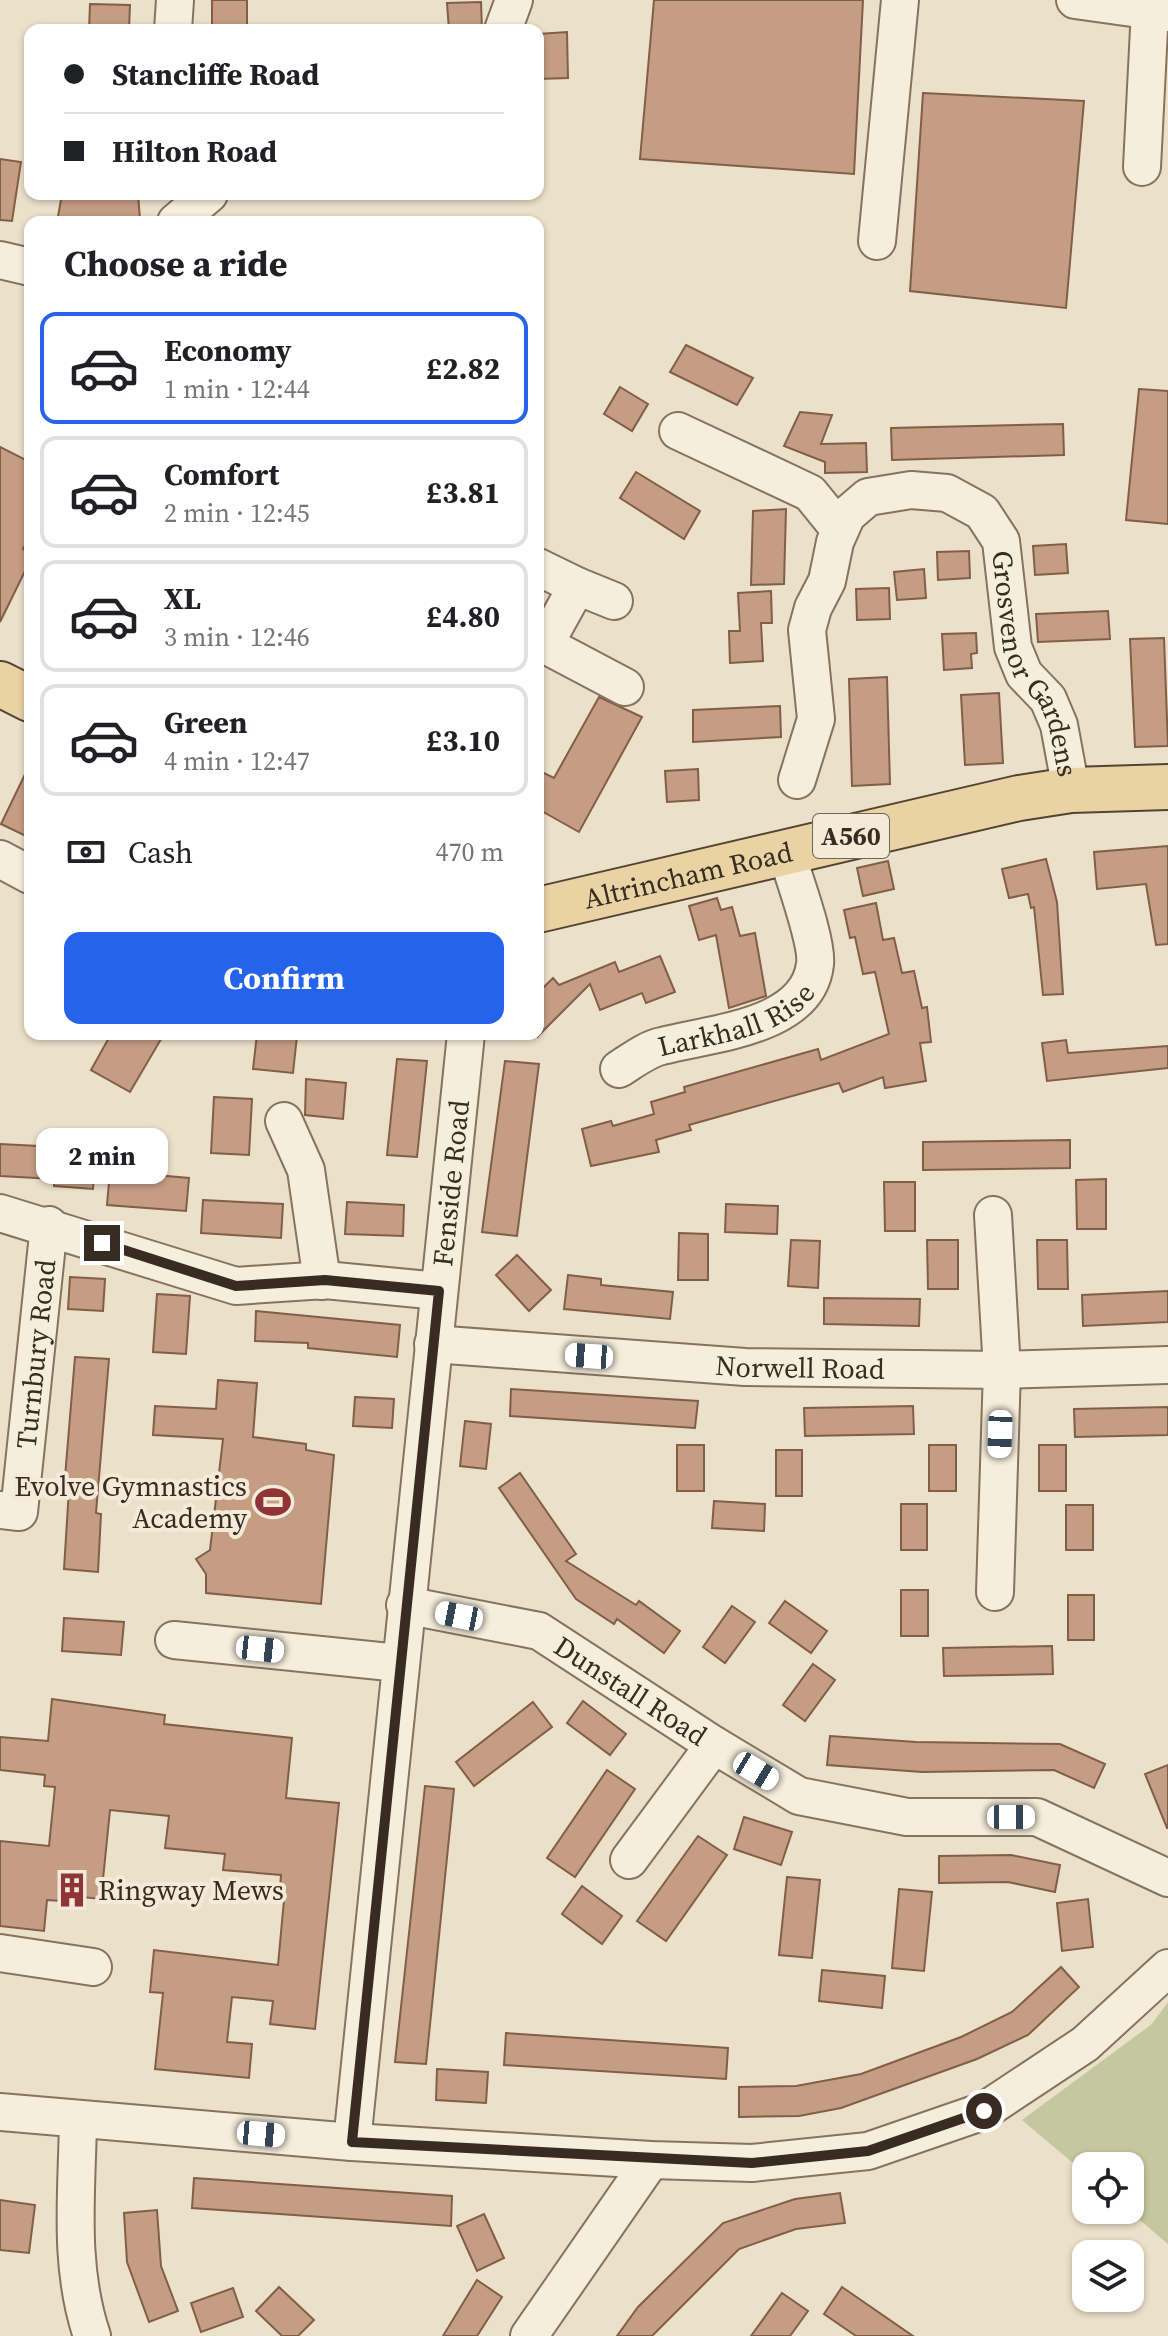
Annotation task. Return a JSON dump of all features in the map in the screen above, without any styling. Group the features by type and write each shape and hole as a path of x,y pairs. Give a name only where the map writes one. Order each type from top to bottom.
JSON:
{"main road":[{"name":"Altrincham Road","path":"544,909 958,811 1071,790 1168,787"}],"street":[{"path":"173,24 175,0"},
{"path":"505,24 514,0"},
{"path":"877,241 900,0"},
{"path":"1075,0 1159,11 1142,167"},
{"path":"183,216 202,200"},
{"path":"0,260 24,266"},
{"path":"678,431 810,493 840,530"},
{"name":"Grosvenor Gardens","path":"797,780 816,719 807,630 813,608 827,581 840,530 847,515 868,497 911,490 947,493 982,512 1001,541 1013,647 1024,674 1048,699 1059,725 1071,790"},
{"path":"544,570 614,601"},
{"path":"544,637 577,586"},
{"path":"544,644 625,687"},
{"name":"Larkhall Rise","path":"619,1069 659,1046 729,1033 768,1017 806,993 816,963 786,851"},
{"path":"0,859 24,872"},
{"name":"Fenside Road","path":"352,2142 465,1040"},
{"path":"284,1121 306,1170 322,1281"},
{"path":"0,1213 49,1225 236,1286 322,1281 439,1291"},
{"path":"993,1215 1002,1370 995,1592"},
{"name":"Turnbury Road","path":"0,1510 19,1512 49,1225"},
{"name":"Norwell Road","path":"433,1344 745,1367 1002,1370 1168,1365"},
{"name":"Dunstall Road","path":"405,1605 539,1631 714,1745 799,1796 907,1817 1037,1817 1168,1878"},
{"path":"174,1640 399,1663"},
{"path":"629,1860 714,1745"},
{"path":"0,1953 93,1967"},
{"path":"0,2112 352,2142 651,2160 752,2163 868,2151 984,2111 1085,2044 1168,1968"},
{"path":"78,2120 74,2249 79,2297 92,2336"},
{"path":"529,2336 651,2160"}],"green space":[{"path":"1168,2002 1168,2244 1144,2224 1144,2152 1072,2152 1072,2162 1022,2120 1152,2024"}],"building":[{"path":"212,0 247,0 247,24 212,24"},
{"path":"654,0 863,0 854,174 640,159"},
{"path":"481,2 482,24 449,24 447,3"},
{"path":"90,4 130,5 129,24 89,24"},
{"path":"567,32 568,78 544,79 544,34"},
{"path":"923,93 1084,101 1066,308 910,291"},
{"path":"0,159 21,162 12,221 0,220"},
{"path":"61,200 138,200 140,216 58,216"},
{"path":"686,345 753,378 737,405 670,372"},
{"path":"620,387 648,404 632,431 604,414"},
{"path":"1139,389 1168,391 1168,524 1126,520"},
{"path":"800,412 832,415 821,444 866,443 867,472 825,473 825,462 784,446"},
{"path":"1063,424 1064,455 892,460 891,428"},
{"path":"0,447 24,459 24,573 0,622"},
{"path":"636,472 700,511 684,539 620,498"},
{"path":"786,509 784,584 751,585 753,511"},
{"path":"1066,544 1068,573 1035,575 1033,546"},
{"path":"969,551 970,578 938,580 937,552"},
{"path":"924,569 926,598 897,600 894,572"},
{"path":"889,588 890,619 857,620 856,589"},
{"path":"771,591 772,623 761,623 763,661 730,663 729,631 740,631 738,593"},
{"path":"1108,611 1110,639 1038,642 1036,614"},
{"path":"976,633 977,653 971,654 972,668 944,670 942,634"},
{"path":"1164,638 1168,746 1135,747 1130,639"},
{"path":"887,677 890,784 852,786 849,679"},
{"path":"999,693 1003,763 965,765 961,695"},
{"path":"599,697 642,717 579,832 544,812 544,773 554,778"},
{"path":"780,706 781,737 693,742 693,710"},
{"path":"698,769 699,800 667,802 665,771"},
{"path":"24,776 24,835 1,824"},
{"path":"1168,846 1168,944 1156,945 1146,884 1097,889 1094,852"},
{"path":"1046,859 1057,902 1063,994 1043,995 1034,907 1031,908 1028,894 1009,898 1002,869"},
{"path":"888,861 894,889 863,896 857,868"},
{"path":"717,898 721,910 732,907 740,936 755,933 766,996 729,1008 716,935 699,940 689,906"},
{"path":"876,903 883,940 894,938 902,973 914,971 922,1008 927,1007 931,1042 920,1043 926,1081 885,1088 883,1077 843,1092 839,1083 689,1125 691,1130 656,1140 659,1152 591,1166 582,1129 611,1121 613,1126 654,1114 651,1102 685,1092 684,1087 818,1049 821,1060 889,1034 875,972 863,974 855,937 850,938 844,910"},
{"path":"660,956 675,992 646,1003 642,993 600,1010 590,984 544,1030 544,987 553,978 559,985 615,962 619,972"},
{"path":"108,1040 160,1040 130,1092 91,1070"},
{"path":"256,1040 297,1040 293,1073 253,1069"},
{"path":"1066,1040 1068,1053 1168,1046 1168,1068 1047,1081 1042,1043"},
{"path":"397,1059 427,1061 417,1157 387,1155"},
{"path":"505,1061 539,1064 517,1236 482,1232"},
{"path":"306,1079 346,1083 343,1119 305,1115"},
{"path":"214,1097 252,1099 249,1155 211,1153"},
{"path":"1070,1140 1070,1168 923,1170 923,1142"},
{"path":"0,1144 38,1146 38,1153 95,1157 93,1189 54,1186 54,1179 0,1176"},
{"path":"110,1171 189,1178 186,1211 107,1205"},
{"path":"1106,1179 1106,1229 1077,1229 1076,1180"},
{"path":"884,1182 915,1182 915,1231 885,1231"},
{"path":"203,1200 283,1204 281,1238 201,1233"},
{"path":"347,1202 404,1205 403,1236 345,1234"},
{"path":"726,1204 778,1206 777,1234 725,1232"},
{"path":"679,1233 708,1234 708,1280 678,1280"},
{"path":"791,1240 820,1241 818,1288 788,1286"},
{"path":"927,1240 958,1240 958,1289 928,1289"},
{"path":"1037,1240 1067,1240 1068,1289 1038,1289"},
{"path":"517,1255 551,1290 529,1311 496,1275"},
{"path":"568,1275 601,1279 601,1285 673,1292 670,1319 564,1309"},
{"path":"70,1277 105,1279 103,1311 68,1309"},
{"path":"1168,1291 1168,1322 1083,1326 1082,1295"},
{"path":"157,1294 190,1296 186,1354 153,1352"},
{"path":"824,1298 920,1299 919,1326 824,1324"},
{"path":"256,1311 400,1325 397,1357 308,1348 308,1343 255,1341"},
{"path":"75,1357 109,1359 96,1513 101,1514 98,1572 64,1569 69,1489 64,1489"},
{"name":"Evolve Gymnastics Academy","path":"218,1380 257,1383 253,1437 306,1444 306,1450 334,1455 321,1604 206,1593 206,1574 196,1559 210,1550 223,1439 153,1435 155,1406 216,1409"},
{"path":"511,1389 698,1401 695,1428 510,1416"},
{"path":"355,1397 394,1399 392,1428 353,1426"},
{"path":"913,1406 914,1434 805,1436 804,1408"},
{"path":"1168,1407 1168,1435 1075,1437 1074,1409"},
{"path":"465,1421 491,1424 486,1469 460,1466"},
{"path":"677,1445 704,1445 704,1491 677,1491"},
{"path":"929,1445 956,1445 956,1491 929,1491"},
{"path":"1039,1445 1066,1445 1066,1491 1039,1491"},
{"path":"776,1450 802,1450 802,1496 776,1496"},
{"path":"520,1473 576,1554 566,1561 636,1605 639,1601 680,1631 664,1653 617,1619 614,1624 576,1599 499,1488"},
{"path":"714,1501 765,1504 764,1531 712,1528"},
{"path":"901,1504 927,1504 927,1550 901,1550"},
{"path":"1066,1505 1093,1505 1093,1550 1066,1550"},
{"path":"901,1590 928,1590 928,1636 901,1636"},
{"path":"1068,1595 1094,1595 1094,1640 1068,1640"},
{"path":"785,1601 827,1631 811,1653 769,1623"},
{"path":"732,1606 755,1622 725,1663 703,1647"},
{"path":"64,1618 124,1622 121,1655 62,1651"},
{"path":"1052,1646 1053,1674 944,1676 943,1648"},
{"path":"813,1664 835,1680 805,1721 783,1705"},
{"name":"Ringway Mews","path":"52,1699 165,1715 164,1724 292,1738 286,1798 339,1803 315,2029 270,2024 273,2001 232,1997 227,2042 252,2044 249,2078 155,2069 163,1993 150,1992 154,1950 278,1965 284,1900 279,1900 281,1875 223,1870 225,1854 165,1848 169,1816 110,1810 101,1899 62,1895 61,1901 47,1900 44,1931 0,1926 0,1841 49,1846 55,1787 44,1786 45,1775 0,1770 0,1737 48,1741"},
{"path":"583,1701 626,1734 610,1755 567,1723"},
{"path":"533,1702 552,1727 474,1786 456,1762"},
{"path":"830,1736 916,1742 1060,1744 1105,1764 1094,1788 1054,1770 922,1772 827,1765"},
{"path":"1168,1765 1168,1828 1167,1828 1145,1774"},
{"path":"607,1770 635,1789 575,1877 547,1858"},
{"path":"425,1786 454,1789 426,2064 395,2062"},
{"path":"744,1817 792,1832 781,1865 734,1849"},
{"path":"698,1836 727,1855 666,1941 637,1921"},
{"path":"1011,1855 1060,1865 1055,1892 1008,1882 939,1883 939,1856"},
{"path":"787,1877 820,1880 812,1958 779,1955"},
{"path":"582,1886 622,1916 602,1944 562,1914"},
{"path":"899,1889 932,1892 924,1971 892,1968"},
{"path":"1088,1899 1093,1947 1062,1951 1057,1903"},
{"path":"1061,1967 1079,1987 1028,2035 977,2059 841,2108 799,2116 739,2117 739,2087 796,2086 861,2074 961,2037 1012,2012"},
{"path":"822,1970 885,1976 882,2008 819,2001"},
{"path":"506,2033 728,2048 726,2079 504,2065"},
{"path":"437,2069 488,2072 486,2103 436,2100"},
{"path":"194,2178 452,2196 451,2226 192,2208"},
{"path":"840,2193 845,2223 796,2229 739,2249 652,2336 617,2336 638,2307 723,2223 795,2199"},
{"path":"0,2200 35,2205 29,2253 0,2250"},
{"path":"157,2210 161,2266 178,2311 149,2322 127,2262 124,2213"},
{"path":"484,2214 504,2258 477,2271 457,2226"},
{"path":"477,2280 502,2297 477,2336 443,2336"},
{"path":"279,2287 314,2320 298,2336 282,2336 256,2311"},
{"path":"842,2287 913,2336 856,2336 824,2314"},
{"path":"233,2288 243,2317 201,2332 191,2303"},
{"path":"782,2293 808,2311 790,2336 751,2336"}],"place":[{"name":"Evolve Gymnastics Academy","path":"273,1502"},
{"name":"Ringway Mews","path":"72,1890"}],"route":[{"path":"102,1243 236,1286 325,1280 439,1291 352,2142 752,2163 868,2151 984,2111"}]}
